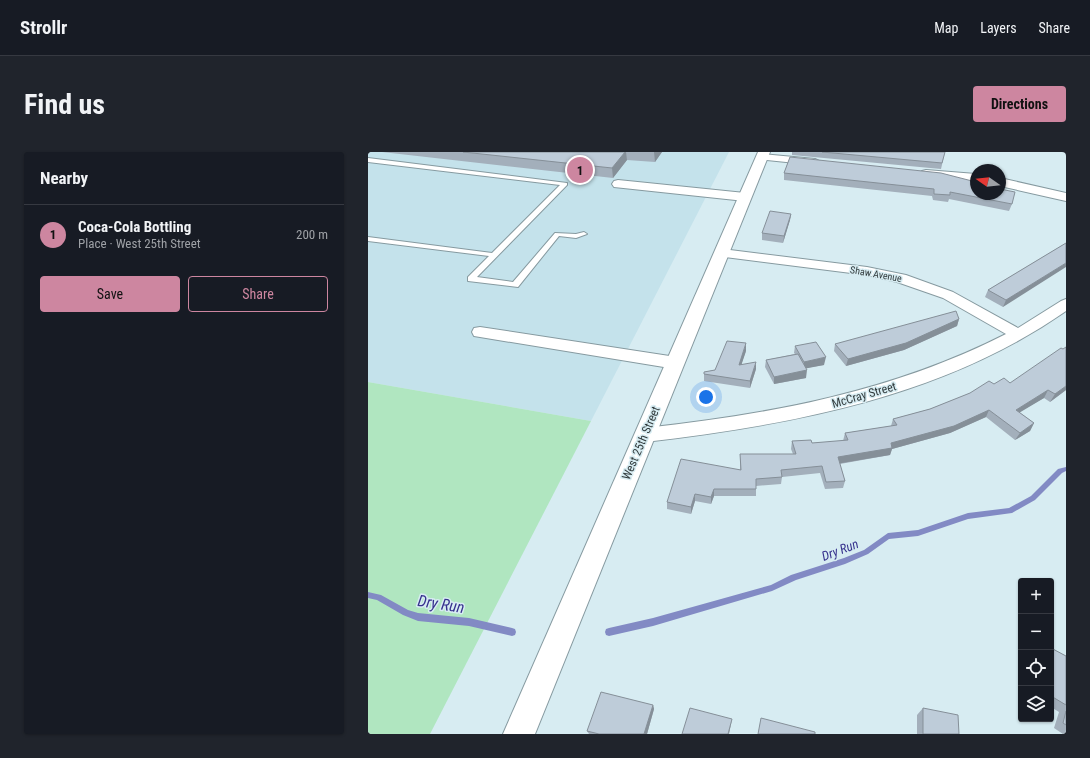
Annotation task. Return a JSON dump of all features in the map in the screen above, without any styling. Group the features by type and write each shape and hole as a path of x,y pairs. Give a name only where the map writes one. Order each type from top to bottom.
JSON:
{"main road":[{"name":"West 25th Street","path":"519,734 763,154"}],"street":[{"path":"763,154 825,163"},
{"path":"911,172 970,177"},
{"path":"1006,183 1066,197"},
{"path":"618,184 745,196"},
{"name":"Shaw Avenue","path":"722,253 867,271 901,278 948,296 1018,334"},
{"name":"McCray Street","path":"645,435 747,422 861,397 944,369 1003,343 1066,304"},
{"path":"480,332 676,363"}],"lane":[{"path":"368,160 565,184 471,279 514,284 557,234 576,236 584,234"},
{"path":"368,239 494,255"}],"shaded area":[{"path":"368,152 729,152 591,421 368,382"}],"green space":[{"path":"368,382 591,421 430,734 368,734"}],"building":[{"path":"463,152 625,152 612,168"},
{"path":"822,152 945,152 942,163"},
{"path":"790,157 941,173 970,180 970,196 950,192 950,195 934,194 934,189 784,173"},
{"path":"1006,190 1015,192 1012,204 991,200 1006,200"},
{"path":"770,211 791,214 784,236 762,233"},
{"path":"1066,243 1066,263 1006,300 988,290"},
{"path":"956,311 959,319 906,343 848,359 835,344"},
{"path":"727,341 746,343 739,365 756,362 750,381 704,374 704,372 715,370"},
{"path":"816,342 826,357 804,362 795,346"},
{"path":"1066,347 1066,386 1055,394 1048,390 1016,410 1034,423 1020,433 989,410 954,426 891,443 892,448 838,457 845,481 826,482 822,466 781,470 782,477 756,479 756,489 714,489 711,497 695,494 691,507 667,502 681,459 741,470 740,454 796,454 792,441 811,440 812,443 848,440 845,433 897,425 893,419 930,409 970,393 989,381 994,384 1004,378 1010,383 1061,348 1063,349"},
{"path":"798,354 807,370 774,377 766,360"},
{"path":"1054,650 1066,656 1066,705 1054,698"},
{"path":"601,692 653,705 644,734 599,734 587,731"},
{"path":"690,708 732,719 728,734 682,734"},
{"path":"923,708 958,715 959,734 923,734"},
{"path":"1066,711 1066,725 1063,723"},
{"path":"761,718 815,732 815,734 758,734"}],"waterway":[{"name":"Dry Run","path":"609,632 653,622 772,588 794,577 845,561 866,552 888,536 918,533 968,516 1010,511 1033,498 1060,471 1066,469"},
{"name":"Dry Run","path":"368,595 378,597 406,613 418,617 469,622 512,632"}],"place":[{"name":"Coca-Cola Bottling","path":"580,170"}]}
